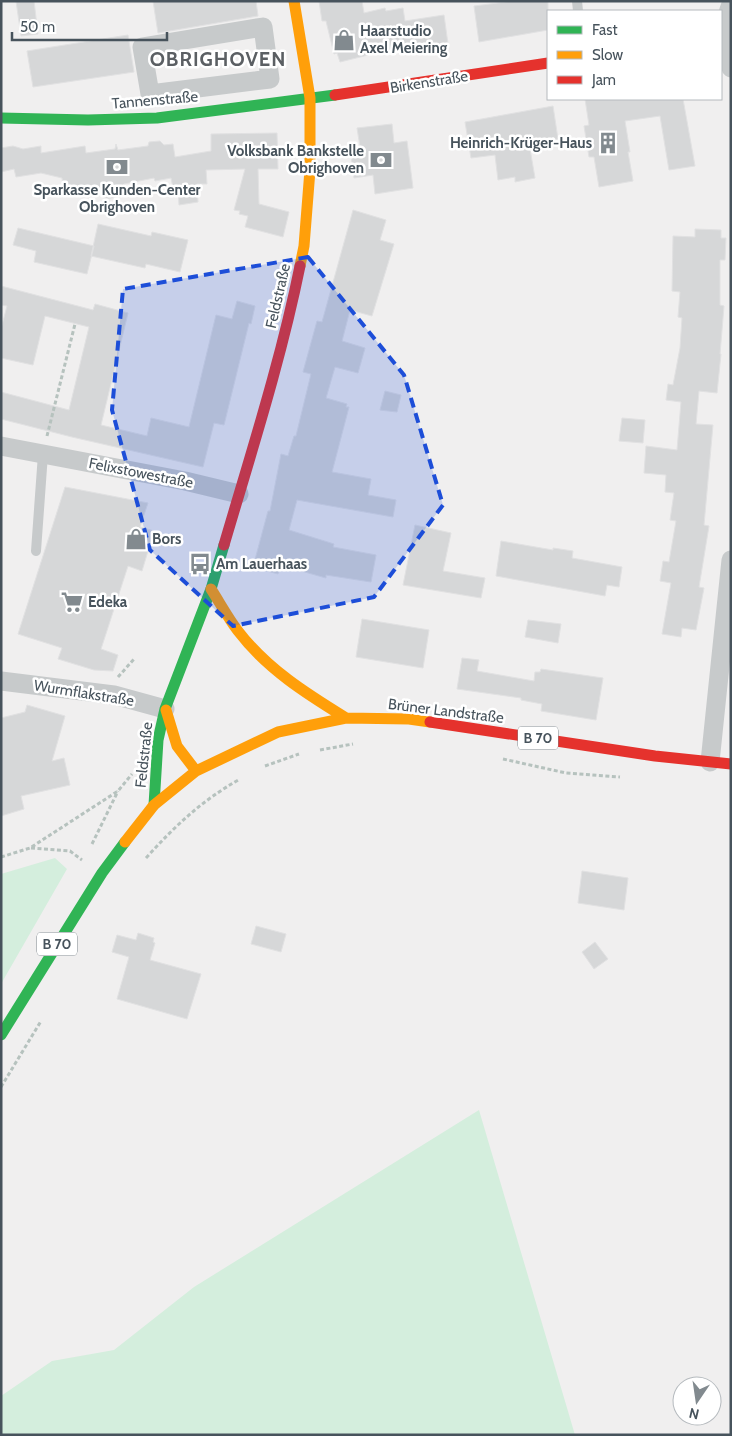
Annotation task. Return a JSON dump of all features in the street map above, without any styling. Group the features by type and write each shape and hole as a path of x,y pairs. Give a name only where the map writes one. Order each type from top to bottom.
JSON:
{"street":[{"name":"Feldstraße","path":"154,805 158,740 165,709 211,588 267,400 292,306 304,246 310,170 310,98 294,1"},
{"path":"731,4 726,16 723,38 731,68"},
{"path":"263,28 270,79 150,94 142,46 263,28"},
{"name":"Birkenstraße","path":"310,98 547,63"},
{"name":"Tannenstraße","path":"1,118 88,120 157,118 310,98"},
{"name":"Felixstowestraße","path":"1,446 185,481 239,494"},
{"path":"710,762 731,560"},
{"path":"211,588 239,632 273,668 299,689 346,718"},
{"name":"Wurmflakstraße","path":"1,680 114,695 165,709"},
{"name":"Feldstraße","path":"165,709 177,746 196,771"},
{"name":"Brüner Landstraße","path":"1,1035 102,873 154,805 196,771 278,732 346,718 409,719 655,756 731,764"}],"lane":[{"path":"36,551 43,454"}],"path":[{"path":"43,454 75,324"},
{"path":"317,750 362,744"},
{"path":"263,768 299,754"},
{"path":"500,759 566,772 623,777"},
{"path":"88,852 118,790 135,770"},
{"path":"145,859 173,828 214,793 246,775"},
{"path":"1,857 30,848 118,790"},
{"path":"1,1087 41,1020"}],"highlighted area":[{"path":"308,257 404,375 443,505 374,597 233,626 150,550 112,410 123,289"}],"green space":[{"path":"55,858 67,869 1,984 1,874"},
{"path":"479,1110 575,1435 1,1435 1,1396 52,1361 114,1350 194,1287"}],"building":[{"path":"16,1 34,1 38,34 21,36"},
{"path":"153,1 256,1 258,16 158,33"},
{"path":"319,1 362,1 364,13 385,8 386,11 403,8 405,21 444,15 448,44 418,48 417,43 340,62 337,53 334,54 326,21 322,21"},
{"path":"513,1 548,1 547,30 479,42 474,6"},
{"path":"128,35 134,72 33,87 27,51"},
{"path":"585,100 683,100 695,166 669,170 660,116 625,121 633,181 599,187 594,157 589,157 584,126 589,125"},
{"path":"553,106 558,139 529,143 535,178 515,182 515,177 498,180 495,155 471,158 465,122"},
{"name":"Volksbank Bankstelle Obrighoven","path":"392,124 394,143 407,141 413,188 375,194 373,175 354,178 350,148 360,147 357,128"},
{"path":"277,133 278,169 258,169 259,204 289,212 283,237 245,227 248,216 239,214 240,211 234,210 245,169 206,170 207,184 197,184 198,202 179,205 178,188 173,188 171,178 155,181 154,178 124,184 126,196 104,199 106,190 92,192 92,189 64,193 62,178 41,173 16,177 14,169 1,172 1,148 13,146 23,149 41,146 41,153 85,146 86,153 115,149 116,144 118,150 148,146 149,142 160,141 164,145 173,144 175,157 211,151 211,134"},
{"path":"353,210 386,220 380,240 394,244 372,316 350,310 342,341 365,348 358,373 335,367 326,398 347,404 346,407 349,407 332,472 371,479 368,495 396,500 393,517 297,500 289,530 334,544 333,547 376,555 371,582 326,575 326,578 280,565 278,574 253,567 268,511 270,511 281,454 288,456 294,436 296,436 311,374 303,372 317,321 322,322"},
{"path":"98,224 151,236 152,232 188,240 180,272 146,264 145,268 91,256"},
{"path":"18,228 94,246 87,274 34,262 36,251 13,245"},
{"path":"695,229 721,230 721,238 726,238 725,260 720,260 720,305 724,306 717,393 699,391 696,424 713,425 704,525 709,526 699,587 704,588 696,630 682,628 681,637 662,634 671,583 660,581 663,561 669,562 676,521 670,520 674,493 665,492 666,475 644,473 646,446 677,450 681,402 666,400 668,384 673,385 680,348 682,318 678,317 680,292 672,291 673,236 695,237"},
{"path":"1,286 93,310 95,304 128,313 101,425 147,436 151,418 189,427 216,315 232,319 237,301 255,306 251,324 249,323 224,425 214,423 203,467 1,419 1,392 69,410 89,327 45,316 33,365 1,358 1,329 7,306 1,305"},
{"path":"385,391 401,395 397,412 380,410"},
{"path":"622,418 645,420 643,443 619,441"},
{"name":"Edeka","path":"65,487 148,503 140,527 154,531 142,571 128,566 101,649 118,655 113,671 94,670 58,659 62,648 18,634"},
{"path":"415,525 451,533 443,571 485,578 481,598 403,585"},
{"path":"501,541 553,550 553,548 573,551 572,558 622,567 619,587 607,585 605,596 496,576"},
{"path":"362,619 429,630 423,668 356,657"},
{"path":"528,620 561,624 558,643 525,637"},
{"path":"462,658 479,660 477,671 534,681 535,672 540,672 541,669 603,678 596,720 541,711 542,704 521,700 521,698 457,689"},
{"path":"27,705 65,716 52,761 64,758 70,785 21,796 24,809 1,816 1,718 25,712"},
{"path":"582,871 628,878 624,910 578,903"},
{"path":"256,926 286,934 281,952 251,944"},
{"path":"138,933 154,938 153,942 155,943 150,960 201,974 187,1019 117,999 129,957 112,952 117,935 136,940"},
{"path":"595,942 608,959 594,969 582,952"}],"traffic: fast":[{"path":"1,118 88,120 157,118 335,95"},
{"path":"154,805 158,740 165,709 211,589 224,545"},
{"path":"1,1035 102,873 125,842"}],"traffic: slow":[{"path":"294,1 310,98 310,170 304,246 300,266"},
{"path":"211,589 227,616 249,645 288,680 346,718"},
{"path":"166,710 177,746 196,771"},
{"path":"125,842 154,805 196,771 278,732 346,718 409,719 430,722"}],"traffic: jam":[{"path":"335,95 547,63"},
{"path":"224,545 275,371 300,266"},
{"path":"430,722 655,756 731,764"}],"place":[{"name":"Haarstudio Axel Meiering","path":"344,40"},
{"name":"Heinrich-Krüger-Haus","path":"608,143"},
{"name":"Volksbank Bankstelle Obrighoven","path":"381,160"},
{"name":"Sparkasse Kunden-Center Obrighoven","path":"117,167"},
{"name":"Bors","path":"136,539"},
{"name":"Am Lauerhaas","path":"200,564"},
{"name":"Edeka","path":"72,602"}],"district":[{"name":"OBRIGHOVEN","path":"218,59"}]}
